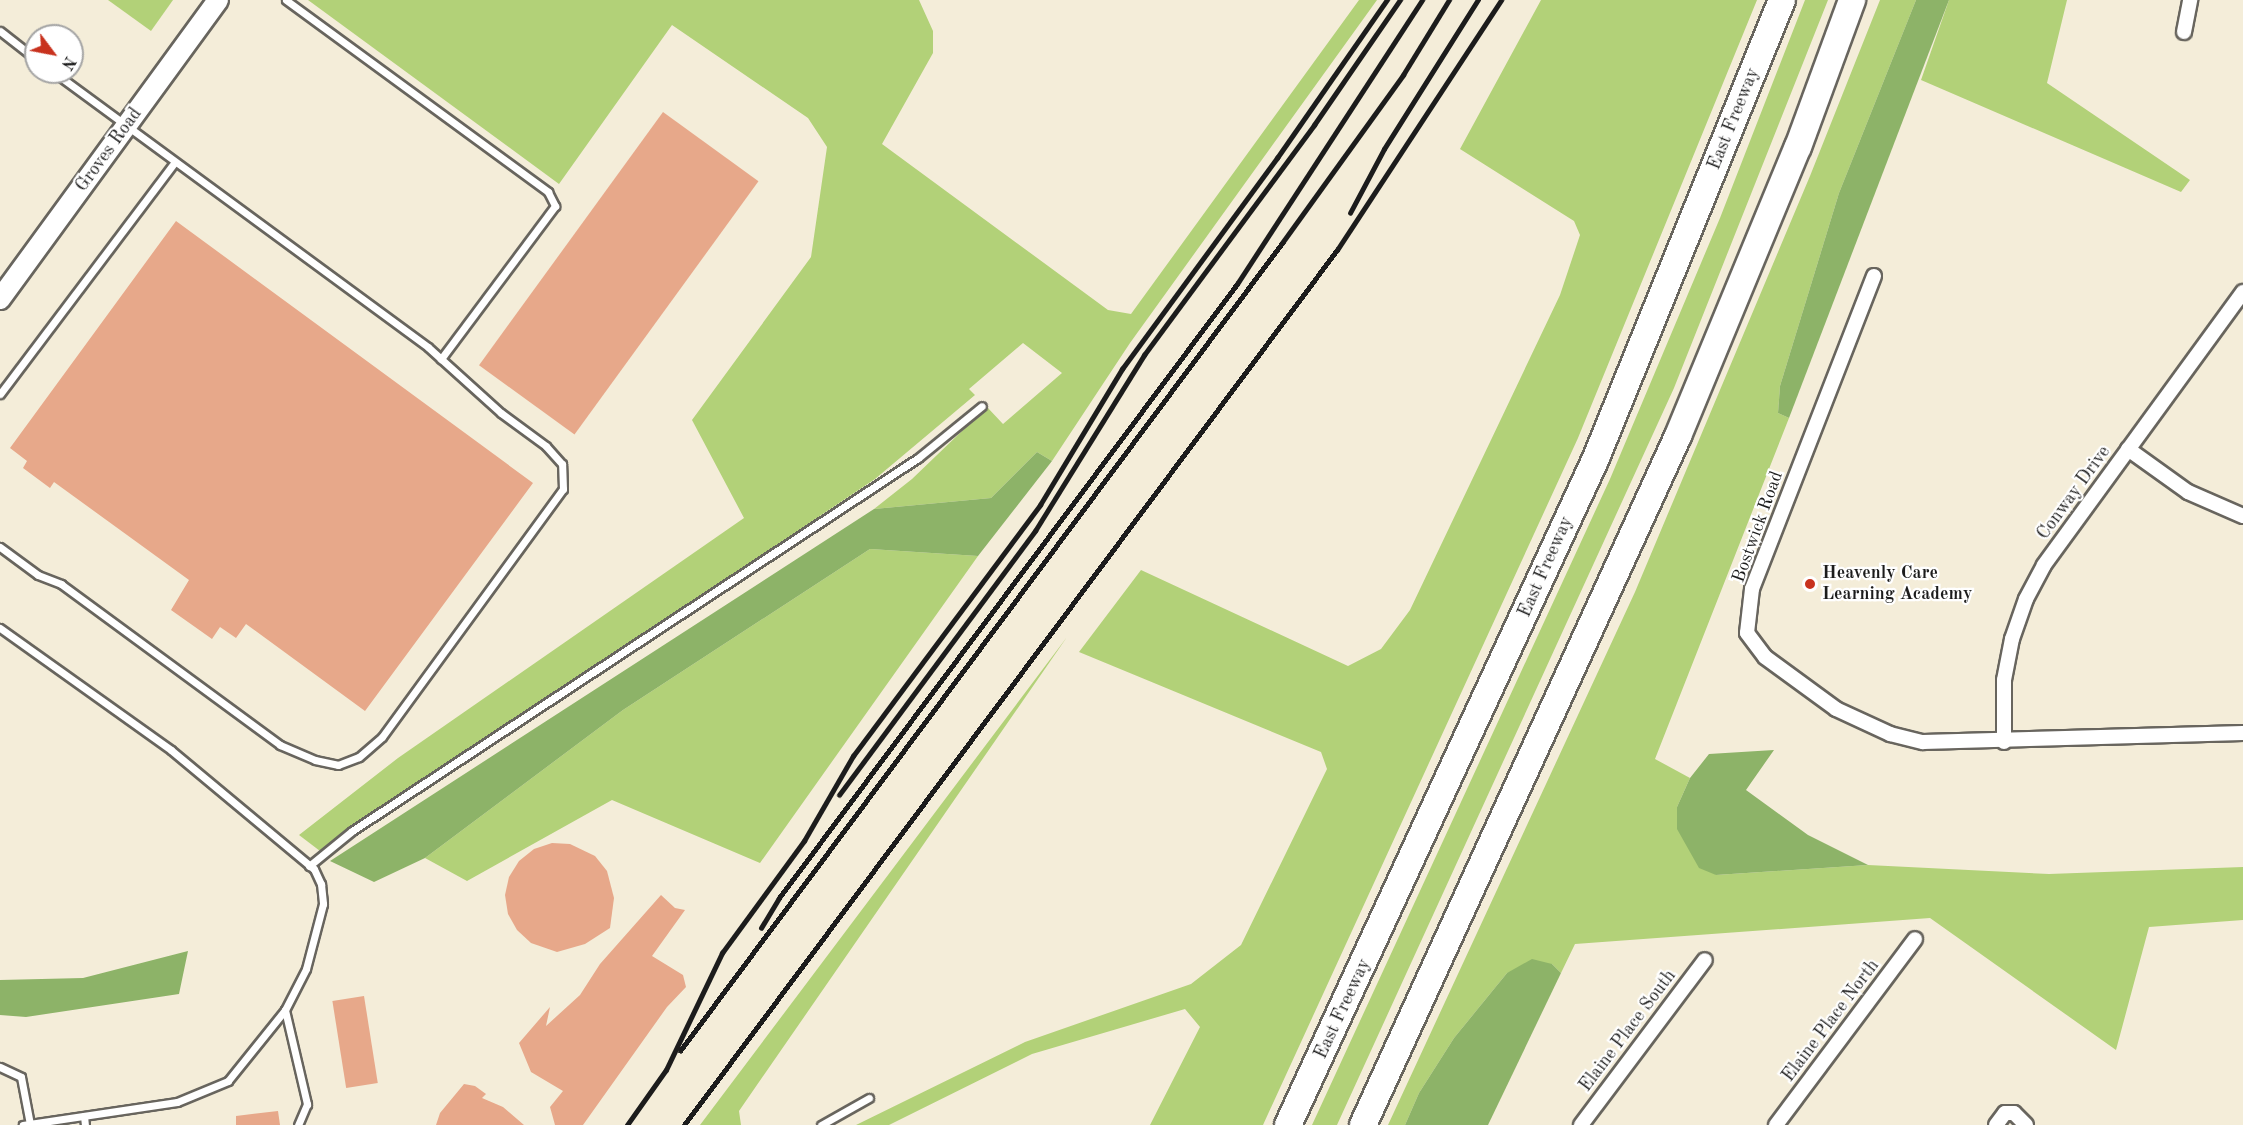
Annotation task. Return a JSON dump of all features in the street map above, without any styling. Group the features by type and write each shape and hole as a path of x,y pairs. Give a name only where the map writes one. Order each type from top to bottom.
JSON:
{"highway":[{"name":"East Freeway","path":"1288,1125 1596,458 1782,0"},
{"path":"1363,1125 1678,436 1798,147 1852,0"}],"street":[{"name":"Groves Road","path":"0,299 218,0"},
{"path":"2184,33 2190,0"},
{"name":"Bostwick Road","path":"1874,276 1752,589 1747,633 1765,657 1836,709 1890,734 1923,742 2004,742 2243,733"},
{"name":"Conway Drive","path":"2004,742 2004,680 2026,599 2044,565 2243,292"},
{"path":"2128,449 2188,492 2243,516"},
{"name":"Elaine Place North","path":"1776,1125 1915,939"},
{"name":"Elaine Place South","path":"1581,1125 1705,960"},
{"path":"1996,1125 2005,1113 2014,1113 2026,1125"}],"lane":[{"path":"286,0 548,192 552,199 555,206 441,359"},
{"path":"0,31 24,50"},
{"path":"0,547 38,575 61,584 280,745 315,760 338,765 359,757 382,737 413,698 563,489 562,464 546,446 441,359 69,84"},
{"path":"0,394 174,163"},
{"path":"309,866 352,831 918,458 982,406"},
{"path":"0,628 171,750 309,866 321,884 322,914 306,969 285,1010 228,1081 177,1102 27,1124 21,1077 0,1066"},
{"path":"285,1010 307,1104 298,1125"},
{"path":"821,1125 869,1098"},
{"path":"84,1116 85,1125"}],"green space":[{"path":"108,0 173,0 151,31"},
{"path":"308,0 919,0 933,31 933,53 882,144 1108,310 1131,314 1359,0 1377,0 1130,343 1052,461 1037,452 991,498 874,509 912,479 987,407 1003,424 1062,373 1023,343 969,389 975,395 875,479 320,851 299,835 398,758 744,518 692,420 811,257 827,147 808,118 672,25 559,184"},
{"path":"1541,0 1757,0 1578,438 1263,1125 1150,1125 1200,1027 1185,1009 1032,1054 889,1125 856,1125 1025,1042 1191,984 1241,945 1327,769 1321,752 1079,652 1141,570 1348,666 1381,649 1410,610 1560,295 1580,235 1574,221 1460,149"},
{"path":"1805,0 1828,0 1674,388 1337,1125 1312,1125 1610,479 1720,218"},
{"path":"1880,0 1916,0 1839,193 1780,386 1778,413 1789,418 1655,759 1690,778 1677,807 1716,875 1868,865 2049,874 2243,867 2243,920 2149,927 2116,1050 1930,918 1575,944 1561,973 1552,964 1507,973 1454,1038 1419,1093 1405,1125 1388,1125 1635,592 1810,176"},
{"path":"1916,0 1949,0 1789,418 1778,413 1780,386 1839,193"},
{"path":"1949,0 2067,0 2047,83 2190,180 2181,192 1921,80"},
{"path":"1037,452 1052,461 978,556 870,549 623,710 425,858 374,882 330,861 874,509 991,498"},
{"path":"870,549 978,556 760,863 612,800 467,881 425,858 623,710"},
{"path":"1067,637 739,1111 741,1125 700,1125"},
{"path":"1774,750 1746,790 1808,835 1868,865 1716,875 1699,868 1677,829 1677,807 1690,778 1709,754"},
{"path":"188,951 179,994 26,1017 0,1015 0,980 83,978"},
{"path":"1532,959 1552,964 1561,973 1488,1125 1405,1125 1419,1093 1454,1038 1507,973"}],"building":[{"path":"663,112 758,181 574,435 479,365"},
{"path":"176,221 533,483 365,711 246,624 236,638 220,627 212,639 171,610 189,580 54,482 50,488 23,468 27,461 10,448"},
{"path":"552,843 570,844 595,856 607,871 614,898 610,928 585,944 557,952 531,943 517,930 508,914 505,895 509,877 519,861 534,849"},
{"path":"661,895 675,908 685,910 652,956 683,975 686,987 667,1007 583,1125 555,1125 550,1107 563,1091 531,1072 519,1043 550,1007 546,1026 580,995 600,964"},
{"path":"364,996 378,1083 346,1088 332,1001"},
{"path":"464,1084 475,1086 486,1094 482,1098 503,1107 524,1125 436,1125 440,1113"},
{"path":"278,1111 280,1125 236,1125 236,1116"}],"railway":[{"path":"627,1125 666,1070 722,953 804,841 853,756 1040,505 1122,369 1277,158 1387,0"},
{"path":"839,795 1035,531 1144,355 1314,125 1400,0"},
{"path":"761,928 779,898 1237,284 1422,0"},
{"path":"680,1051 1282,243 1403,75 1449,0"},
{"path":"1350,213 1384,149 1478,0"},
{"path":"684,1125 1337,250 1501,0"}],"place":[{"name":"Heavenly Care Learning Academy","path":"1810,584"}]}
